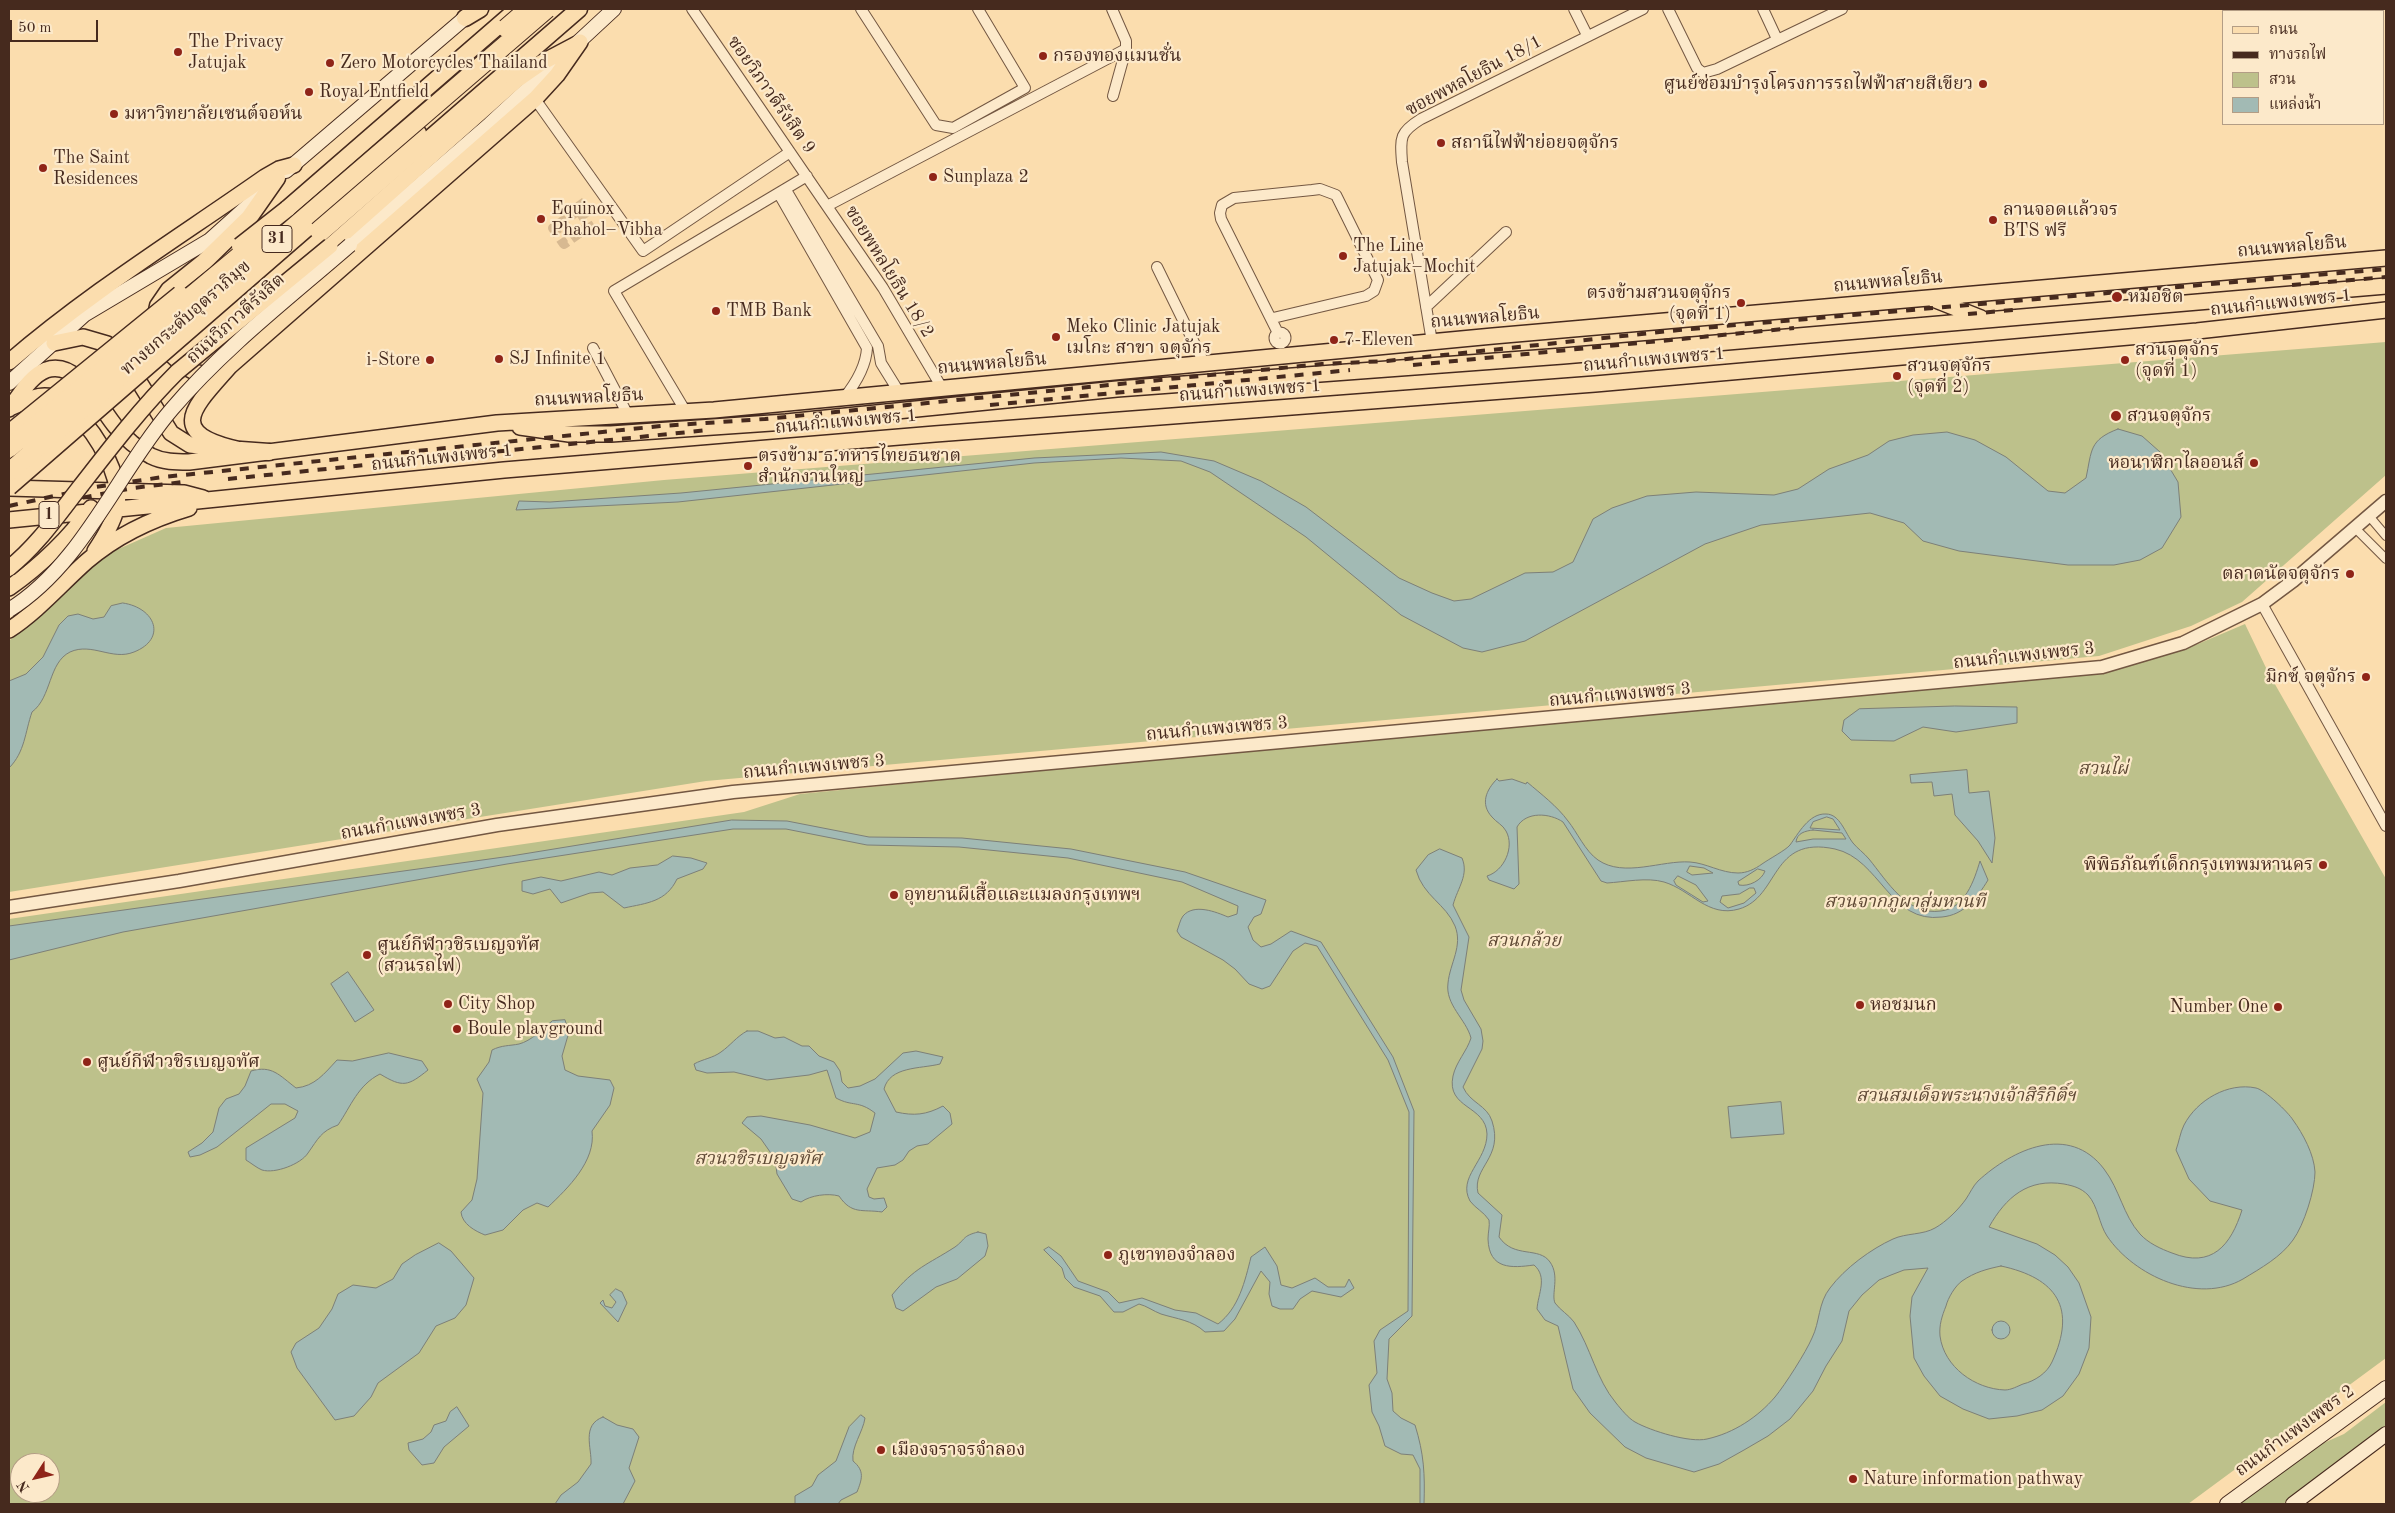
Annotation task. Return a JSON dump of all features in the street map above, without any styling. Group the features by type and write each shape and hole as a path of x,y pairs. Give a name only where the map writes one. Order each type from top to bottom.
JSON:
{"highway":[{"path":"471,13 480,9"},
{"name":"31","path":"9,433 287,209 518,9"},
{"name":"ทางยกระดับอุตราภิมุข","path":"9,448 282,220 528,9"},
{"name":"ทางยกระดับอุตราภิมุข","path":"9,472 547,9"},
{"name":"ถนนวิภาวดีรังสิต","path":"12,487 306,229 562,9"},
{"path":"278,178 249,218 204,262 169,290 158,306 156,315 159,336 166,349 177,350 187,347 200,338 579,9"},
{"path":"241,450 269,452"}],"main road":[{"name":"ถนนวิภาวดีรังสิต","path":"9,610 39,587 77,544 115,493 152,434 200,377 490,124 614,9"},
{"name":"31","path":"9,383 84,315 210,240 278,178 471,13"},
{"path":"241,450 206,440 197,432 192,417 197,403 230,366 535,99 557,75 580,42"},
{"path":"9,568 22,558 39,540 120,436 158,390 177,372 330,246 518,79 541,62 580,42"},
{"path":"9,362 50,326 107,284 265,177 279,169 294,165"},
{"name":"ถนนพหลโยธิน","path":"9,409 28,384 44,371 55,368 64,370 73,374 82,383 121,432 151,456 161,460 189,462 497,423 686,412 1204,363 1280,344 1432,342 2386,258"},
{"name":"ถนนพหลโยธิน","path":"497,423 552,433 610,434 786,422 1056,396 2386,286"},
{"path":"1929,297 1984,320"},
{"name":"ถนนกำแพงเพชร 1","path":"89,511 513,469 925,435 1595,384 2198,330 2386,310"},
{"path":"54,343 83,337 107,344 128,364 170,433 190,445 241,450"},
{"path":"166,349 186,367 196,373 209,375 230,366"},
{"path":"1056,396 1102,373"},
{"path":"9,409 34,397 51,396 71,408 84,421 103,448 110,464 111,486 117,509 103,539 88,560"},
{"path":"84,421 134,450 151,456"},
{"path":"9,588 52,552 111,486"},
{"path":"12,487 111,486 184,493 214,500"},
{"path":"9,630 26,617 88,560 110,544 143,525 214,500"},
{"name":"1","path":"9,520 89,511"},
{"path":"9,597 17,592 24,593 30,598 31,604 26,617"},
{"name":"ถนนกำแพงเพชร 2","path":"2227,1504 2386,1388"},
{"path":"2293,1504 2386,1434"}],"street":[{"name":"ซอยวิภาวดีรังสิต 9","path":"692,9 807,176"},
{"path":"861,9 936,125 953,128 1025,88 978,9"},
{"path":"1112,9 1126,41 1126,50 1113,96"},
{"path":"1574,9 1587,35"},
{"name":"ซอยพหลโยธิน 18/1","path":"1432,342 1402,162 1400,142 1403,133 1421,119 1587,35 1643,9"},
{"path":"1668,9 1697,68 1703,73 1717,69 1842,9"},
{"path":"1763,9 1777,39"},
{"path":"827,206 1126,50"},
{"path":"535,99 643,251 790,152"},
{"path":"686,412 614,291 807,176"},
{"name":"ซอยพหลโยธิน 18/2","path":"807,176 883,288 942,388"},
{"path":"1273,318 1366,296 1376,287 1378,280 1336,194 1320,189 1234,198 1222,205 1221,219 1273,318 1280,344"},
{"path":"782,192 866,348 865,362 853,387 844,398"},
{"path":"782,192 878,346 881,363 899,392"},
{"path":"1426,307 1506,232"},
{"path":"1157,267 1204,363"},
{"path":"593,348 628,415"},
{"path":"865,362 872,357 881,363"},
{"name":"ถนนกำแพงเพชร 3","path":"9,908 179,881 497,826 733,792 2102,667 2183,643 2262,604 2293,581 2386,501"},
{"path":"2369,516 2386,536"},
{"path":"2356,528 2386,560"},
{"path":"2262,604 2386,826"}],"green space":[{"name":"สวนจตุจักร","path":"2386,342 2386,475 2242,602 2191,626 2099,656 706,781 9,892 9,641 55,593 114,551 166,528 664,480"},
{"path":"2245,624 2268,672 2386,879 2386,1358 2188,1504 9,1504 9,919 744,812 800,794 1387,736 2100,674 2198,644"},
{"path":"2386,1402 2386,1425 2283,1504 2239,1504 2319,1445 2344,1434"}],"water":[{"path":"2118,429 2142,436 2160,452 2178,482 2181,517 2162,548 2140,560 2114,565 2068,565 1959,551 1923,541 1904,523 1870,513 1761,525 1705,544 1525,641 1482,652 1463,648 1401,615 1306,537 1210,472 1181,461 1121,458 1034,463 678,502 516,510 519,501 550,502 681,493 1034,458 1161,452 1214,461 1261,481 1306,507 1399,578 1454,601 1471,599 1525,573 1553,572 1573,562 1593,519 1612,508 1647,496 1696,492 1774,495 1798,489 1829,469 1868,455 1889,441 1913,435 1947,432 1975,440 2006,457 2048,491 2065,493 2086,478 2091,453 2097,442 2102,437"},
{"path":"123,603 134,606 150,617 154,632 151,640 134,652 126,654 78,649 63,657 54,672 43,698 32,712 21,749 9,768 9,681 26,674 43,657 59,625 68,616 78,614 93,619 104,617 111,606"},
{"path":"1955,706 2017,707 2017,723 1956,732 1923,727 1894,741 1851,740 1842,731 1844,720 1859,709"},
{"path":"1967,770 1969,793 1989,791 1995,838 1992,863 1978,841 1955,815 1952,794 1934,796 1932,782 1911,783 1910,775"},
{"path":"1497,779 1499,781 1512,779 1526,784 1527,782 1549,800 1564,816 1593,856 1608,865 1619,868 1690,862 1726,871 1745,872 1757,868 1790,845 1809,820 1826,814 1835,817 1839,821 1853,843 1899,895 1908,903 1918,908 1929,911 1941,911 1956,905 1971,885 1980,861 1988,880 1974,899 1957,913 1942,917 1924,916 1910,911 1897,901 1863,865 1850,855 1835,849 1814,847 1798,851 1787,859 1762,893 1752,902 1739,909 1718,910 1664,882 1643,880 1607,883 1601,881 1563,822 1545,815 1538,815 1526,818 1517,827 1519,884 1514,889 1489,880 1487,876 1503,864 1509,844 1505,829 1488,812 1485,802 1487,792","holes":["1827,817 1833,819 1840,830 1810,828 1813,822","1807,831 1842,833 1846,839 1813,839 1796,842 1800,835","1690,866 1704,868 1713,873 1692,875 1687,872","1758,869 1765,871 1758,880 1751,884 1739,885 1738,882","1678,876 1696,885 1708,901 1703,902 1676,885 1674,881","1750,888 1754,888 1756,893 1744,903 1728,908 1720,902 1722,896 1739,894"]},
{"path":"732,820 787,821 869,837 962,838 1071,849 1185,872 1266,900 1261,914 1254,917 1248,927 1253,940 1261,947 1271,944 1291,931 1321,942 1393,1057 1414,1111 1412,1316 1389,1339 1387,1379 1392,1393 1393,1411 1401,1418 1415,1425 1423,1464 1424,1504 1420,1504 1420,1469 1413,1455 1401,1454 1385,1446 1379,1426 1372,1412 1369,1385 1377,1373 1374,1341 1380,1330 1408,1311 1409,1112 1388,1060 1317,946 1305,943 1293,951 1270,986 1262,989 1249,984 1235,969 1223,960 1181,937 1177,931 1183,916 1188,912 1199,909 1228,917 1237,914 1238,906 1182,882 1068,858 959,847 867,845 786,829 733,829 507,864 123,932 9,960 9,926 511,856"},
{"path":"1440,849 1462,858 1464,864 1464,876 1453,905 1469,937 1461,990 1464,1000 1481,1029 1483,1041 1482,1049 1463,1087 1470,1097 1490,1116 1495,1134 1491,1153 1479,1176 1477,1184 1478,1193 1502,1215 1499,1237 1505,1244 1519,1250 1540,1254 1550,1262 1555,1279 1555,1303 1570,1317 1580,1332 1609,1394 1627,1416 1642,1425 1671,1435 1700,1440 1727,1433 1745,1423 1761,1411 1784,1385 1815,1332 1826,1294 1843,1273 1867,1254 1885,1243 1898,1237 1930,1230 1948,1219 1966,1199 1976,1183 1992,1169 2024,1151 2058,1144 2074,1147 2090,1155 2104,1169 2114,1185 2134,1227 2151,1243 2159,1248 2186,1257 2198,1258 2209,1256 2218,1251 2232,1234 2242,1210 2210,1201 2189,1179 2176,1150 2181,1131 2190,1116 2205,1101 2224,1090 2245,1087 2260,1090 2290,1116 2304,1138 2313,1158 2315,1179 2301,1226 2283,1252 2243,1279 2225,1286 2207,1289 2187,1287 2168,1282 2150,1274 2133,1263 2107,1236 2091,1199 2083,1191 2064,1184 2051,1183 2029,1187 2019,1192 2003,1207 1989,1227 2037,1244 2055,1255 2068,1267 2079,1283 2091,1317 2089,1348 2079,1374 2063,1396 2042,1410 2017,1416 1989,1419 1963,1409 1940,1396 1924,1376 1914,1358 1910,1316 1912,1297 1928,1268 1904,1270 1879,1280 1862,1295 1849,1311 1842,1341 1813,1391 1790,1419 1768,1436 1719,1464 1694,1472 1646,1458 1625,1447 1590,1413 1573,1389 1558,1326 1545,1320 1537,1309 1541,1275 1534,1265 1518,1267 1503,1265 1497,1262 1489,1249 1489,1220 1470,1201 1467,1184 1483,1152 1487,1134 1485,1125 1480,1117 1460,1101 1452,1087 1454,1071 1471,1038 1453,1005 1448,991 1449,976 1458,941 1455,926 1451,918 1424,887 1416,870 1428,855","holes":["2001,1266 2036,1278 2048,1287 2057,1298 2062,1311 2059,1343 2050,1366 2040,1376 2010,1389 1994,1389 1972,1381 1954,1366 1943,1347 1940,1336 1941,1321 1952,1292 1959,1283 1981,1271"]},
{"path":"673,856 691,858 707,863 703,869 677,879 673,887 661,897 640,905 624,908 603,892 590,893 561,903 550,889 533,894 522,891 522,881 541,877 561,881 599,872 612,875 630,868 657,865"},
{"path":"348,972 374,1010 355,1022 331,984"},
{"path":"565,1020 569,1032 562,1056 565,1070 578,1076 610,1080 614,1088 610,1105 592,1131 590,1153 572,1183 548,1207 537,1203 523,1210 503,1230 485,1235 466,1223 461,1212 472,1200 477,1179 483,1093 477,1079 489,1062 492,1050 502,1046 519,1044 537,1034 552,1021"},
{"path":"747,1031 758,1031 775,1038 784,1037 802,1046 809,1046 819,1056 834,1062 840,1071 842,1082 848,1088 860,1086 875,1079 903,1053 916,1051 943,1057 940,1064 899,1072 892,1076 884,1089 896,1112 920,1114 943,1106 950,1113 952,1124 928,1144 917,1146 909,1151 903,1160 895,1165 877,1168 867,1189 869,1197 874,1199 884,1198 887,1207 882,1212 853,1209 839,1196 835,1195 815,1196 801,1202 792,1199 777,1174 775,1159 761,1139 742,1123 747,1117 761,1116 810,1125 855,1138 870,1132 875,1113 864,1106 836,1098 827,1070 809,1075 767,1080 734,1072 707,1073 696,1070 694,1064 718,1054"},
{"path":"389,1053 422,1061 428,1070 410,1082 405,1083 394,1082 380,1074 372,1079 360,1090 338,1125 324,1133 300,1161 274,1171 267,1171 246,1160 246,1148 295,1118 298,1111 285,1104 271,1104 217,1147 200,1155 190,1157 188,1152 202,1143 213,1132 219,1108 226,1099 239,1094 245,1086 251,1071 258,1069 270,1070 280,1075 296,1088 314,1082 337,1060 352,1061"},
{"path":"1781,1102 1784,1134 1731,1138 1728,1107"},
{"path":"978,1232 986,1234 988,1246 985,1256 957,1279 936,1287 903,1311 896,1308 892,1295 908,1278 955,1247 967,1236"},
{"path":"439,1243 451,1251 474,1278 466,1305 455,1318 436,1326 419,1353 378,1383 371,1397 354,1416 335,1420 297,1368 291,1352 296,1343 319,1328 332,1309 338,1294 353,1285 376,1288 393,1279 402,1264"},
{"path":"1049,1247 1061,1256 1078,1281 1108,1292 1119,1303 1142,1298 1175,1310 1196,1313 1218,1324 1231,1310 1240,1294 1251,1257 1265,1247 1277,1266 1281,1285 1292,1288 1315,1278 1328,1287 1345,1287 1349,1279 1354,1288 1341,1297 1312,1291 1300,1299 1293,1309 1280,1309 1272,1306 1269,1294 1270,1282 1261,1271 1235,1319 1224,1331 1205,1332 1190,1322 1161,1314 1139,1304 1123,1312 1114,1312 1100,1296 1074,1287 1065,1278 1062,1268 1044,1250"},
{"path":"616,1289 622,1292 627,1303 618,1322 600,1303 603,1300 605,1306 612,1308 616,1302 610,1295"},
{"path":"1997,1321 2005,1321 2010,1326 2008,1337 1997,1339 1992,1334 1992,1326"},
{"path":"457,1407 469,1426 444,1447 434,1463 422,1465 409,1450 408,1443 423,1439 431,1432 434,1425 446,1421 450,1412"},
{"path":"861,1415 865,1418 853,1456 853,1461 861,1472 857,1492 841,1500 838,1504 795,1504 795,1496 812,1486 818,1475 836,1461 849,1427"},
{"path":"603,1417 617,1425 633,1429 639,1437 629,1468 635,1481 623,1504 555,1504 561,1495 578,1482 591,1464 590,1431 592,1425"}],"tunnel":[{"path":"579,210 553,228 564,244 589,226 579,210 577,208 585,202"}],"railway":[{"path":"9,506 95,487 163,477 661,426 765,419 1322,364 1387,361 1679,330 2386,269"},
{"path":"2292,285 2386,277"},
{"path":"1968,314 2013,310"},
{"path":"1413,365 1794,328"},
{"path":"990,405 1350,370"},
{"path":"228,479 708,430"},
{"path":"65,501 133,488 183,482"}],"place":[{"name":"The Privacy Jatujak","path":"178,52"},
{"name":"กรองทองแมนชั่น","path":"1043,56"},
{"name":"Zero Motorcycles Thailand","path":"330,63"},
{"name":"ศูนย์ซ่อมบำรุงโครงการรถไฟฟ้าสายสีเขียว","path":"1983,84"},
{"name":"Royal Entfield","path":"309,92"},
{"name":"มหาวิทยาลัยเซนต์จอห์น","path":"114,114"},
{"name":"สถานีไฟฟ้าย่อยจตุจักร","path":"1441,143"},
{"name":"The Saint Residences","path":"43,168"},
{"name":"Sunplaza 2","path":"933,177"},
{"name":"Equinox Phahol–Vibha","path":"541,219"},
{"name":"ลานจอดแล้วจร BTS ฟรี","path":"1993,220"},
{"name":"The Line Jatujak–Mochit","path":"1343,256"},
{"name":"หมอชิต","path":"2117,297"},
{"name":"ตรงข้ามสวนจตุจักร (จุดที่ 1)","path":"1741,303"},
{"name":"TMB Bank","path":"716,311"},
{"name":"Meko Clinic Jatujak เมโกะ สาขา จตุจักร","path":"1056,337"},
{"name":"7-Eleven","path":"1334,340"},
{"name":"SJ Infinite 1","path":"499,359"},
{"name":"i-Store","path":"430,360"},
{"name":"สวนจตุจักร (จุดที่ 1)","path":"2125,360"},
{"name":"สวนจตุจักร (จุดที่ 2)","path":"1897,376"},
{"name":"สวนจตุจักร","path":"2116,416"},
{"name":"หอนาฬิกาไลออนส์","path":"2254,463"},
{"name":"ตรงข้าม ธ.ทหารไทยธนชาต สำนักงานใหญ่","path":"748,466"},
{"name":"ตลาดนัดจตุจักร","path":"2350,574"},
{"name":"มิกซ์ จตุจักร","path":"2366,677"},
{"name":"พิพิธภัณฑ์เด็กกรุงเทพมหานคร","path":"2323,865"},
{"name":"อุทยานผีเสื้อและแมลงกรุงเทพฯ","path":"894,895"},
{"name":"ศูนย์กีฬาวชิรเบญจทัศ (สวนรถไฟ)","path":"367,955"},
{"name":"City Shop","path":"448,1004"},
{"name":"หอชมนก","path":"1860,1005"},
{"name":"Number One","path":"2278,1007"},
{"name":"Boule playground","path":"457,1029"},
{"name":"ศูนย์กีฬาวชิรเบญจทัศ","path":"87,1062"},
{"name":"ภูเขาทองจำลอง","path":"1108,1255"},
{"name":"เมืองจราจรจำลอง","path":"881,1450"},
{"name":"Nature information pathway","path":"1853,1479"}],"park label":[{"name":"สวนไผ่","path":"2103,769"},
{"name":"สวนจากภูผาสู่มหานที","path":"1905,902"},
{"name":"สวนกล้วย","path":"1524,941"},
{"name":"สวนสมเด็จพระนางเจ้าสิริกิติ์ฯ","path":"1966,1096"},
{"name":"สวนวชิรเบญจทัศ","path":"758,1159"}]}
